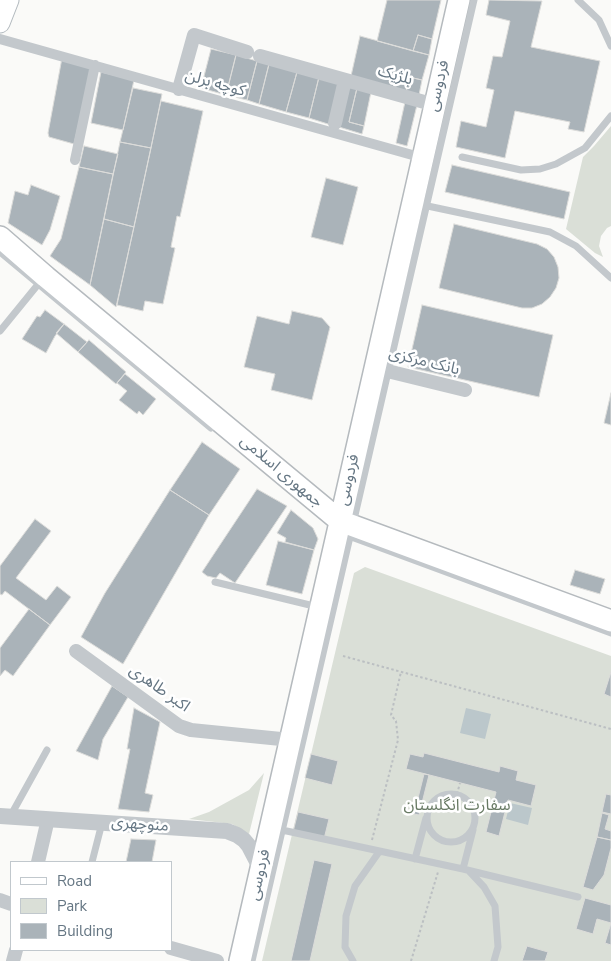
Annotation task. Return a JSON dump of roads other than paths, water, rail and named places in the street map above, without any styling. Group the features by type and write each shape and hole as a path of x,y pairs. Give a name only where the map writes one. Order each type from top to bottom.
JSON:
{"main road":[{"path":"0,23 10,0"},
{"name":"فردوسی","path":"240,961 321,608 382,370 420,204 423,158 459,0"},
{"name":"جمهوری اسلامی","path":"0,237 42,281 342,528 611,621"}],"street":[{"name":"بلژیک","path":"179,89 194,35 254,54 338,76 435,105"},
{"name":"کوچه برلن","path":"0,39 423,158"},
{"path":"75,160 95,65"},
{"path":"335,123 338,76"},
{"name":"بانک مرکزی","path":"382,370 465,390"},
{"name":"اکبر طاهری","path":"76,651 178,726 191,730 290,740"},
{"name":"منوچهری","path":"5,817 226,831 244,840 261,869"},
{"path":"38,861 48,819"},
{"path":"172,948 217,961"}],"lane":[{"path":"474,0 420,204 550,232 576,246 611,278"},
{"path":"578,0 599,20 611,46"},
{"path":"462,157 521,170 540,169 569,158 585,148 611,116"},
{"path":"0,252 42,281 217,433"},
{"path":"0,331 42,281"},
{"path":"342,528 611,633"},
{"name":"فردوسی","path":"252,961 282,830 342,528"},
{"path":"215,582 321,608"},
{"path":"5,817 47,750"},
{"path":"415,859 430,806 435,799 449,794 457,794 470,803 475,819 466,869"},
{"path":"427,813 429,829 440,840 456,842 464,839 470,834 474,826"},
{"path":"92,861 102,823"},
{"path":"282,830 466,869 578,897"},
{"path":"353,961 345,946 346,916 355,886 379,852"},
{"path":"466,869 484,886 495,906 498,947 494,961"}],"park label":[{"name":"سفارت انگلستان","path":"457,806"}]}
